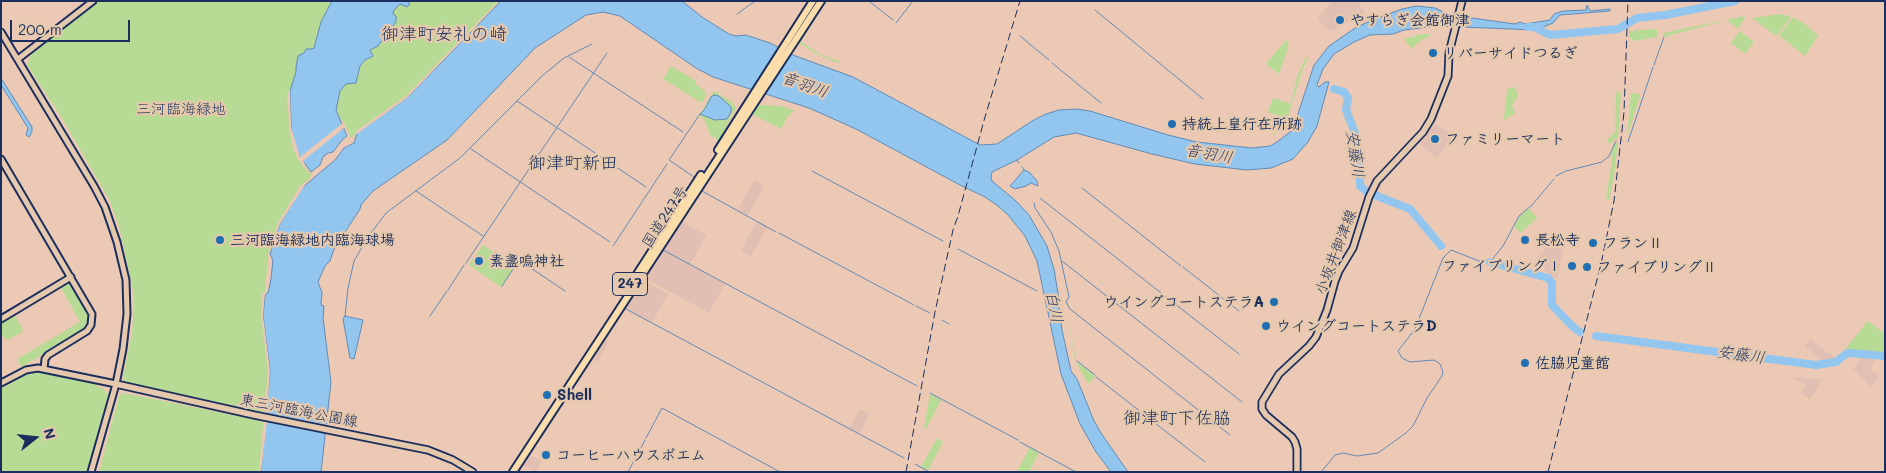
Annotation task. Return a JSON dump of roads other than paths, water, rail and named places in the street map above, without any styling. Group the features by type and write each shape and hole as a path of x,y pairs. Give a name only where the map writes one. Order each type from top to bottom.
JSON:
{"highway":[{"name":"国道247号","path":"788,47 814,1"},
{"name":"国道247号","path":"508,472 754,98 821,1"},
{"name":"国道247号","path":"513,472 754,98"}],"main road":[{"name":"小坂井御津線","path":"1297,472 1297,449 1295,442 1292,437 1266,415 1261,405 1279,374 1316,337 1328,310 1339,271 1353,248 1371,194 1381,175 1418,138 1431,119 1446,82 1449,52 1461,2"},
{"name":"東三河臨海公園線","path":"116,384 428,450 453,460 473,472"}],"street":[{"path":"18,59 93,1"},
{"path":"1,32 105,207 117,242 126,280 127,303 123,349 116,384 91,472"},
{"path":"1,159 71,277 92,317 91,326 83,334 47,357 44,368"},
{"path":"1,319 71,277"},
{"path":"1,383 29,369 44,368 116,384"}],"water":[{"path":"332,1 407,1 410,4 407,7 400,4 394,10 393,14 396,16 396,22 378,46 370,50 373,56 365,60 360,66 356,83 346,84 340,91 336,110 347,136 333,152 323,157 320,165 311,172 300,157 294,142 291,127 290,91 296,72 298,56 304,53 306,49 314,48 321,22"},
{"name":"白川","path":"501,1 682,1 702,17 729,34 736,36 746,35 770,43 793,55 853,77 980,145 997,144 1046,114 1059,110 1076,109 1090,111 1197,142 1252,148 1270,146 1290,132 1295,123 1314,65 1329,46 1355,28 1370,21 1402,9 1417,6 1435,8 1466,20 1472,18 1515,24 1550,20 1554,14 1563,11 1586,10 1587,5 1590,11 1610,9 1610,11 1560,15 1553,23 1536,30 1437,26 1404,30 1393,34 1370,35 1354,42 1334,54 1323,69 1317,85 1319,87 1325,82 1329,82 1317,126 1308,142 1293,159 1271,168 1247,170 1195,164 1076,133 1054,137 1017,160 992,172 992,181 1016,201 1029,215 1047,246 1054,269 1062,330 1071,371 1077,379 1094,421 1128,472 1111,472 1096,452 1080,424 1061,374 1037,261 1025,236 998,206 985,197 856,129 809,108 713,77 696,68 620,16 603,12 586,15 535,48 447,140 373,191 361,205 334,249 330,261 325,266 318,282 322,293 321,305 324,306 323,318 331,382 321,472 261,472 270,370 263,316 265,295 268,293 271,279 273,260 270,254 280,224 302,188 336,159 344,148 354,143 357,133 407,98"},
{"path":"1,78 32,127 29,137 26,135 28,128 1,85"},
{"path":"714,95 719,96 731,107 731,112 727,119 715,120 700,114"},
{"path":"1024,170 1029,172 1037,181 1038,186 1031,183 1015,189 1010,186"},
{"path":"345,316 363,320 354,359 350,358 343,319"}],"waterway":[{"path":"737,14 755,1"},
{"path":"869,1 893,20"},
{"path":"896,23 913,1"},
{"name":"音羽川","path":"1528,27 1534,27 1550,35 1618,29 1637,18 1665,15 1735,1"},
{"path":"1095,10 1203,99"},
{"path":"1020,36 1049,60"},
{"path":"1654,65 1664,37"},
{"path":"345,316 348,288 354,261 368,237 386,213 460,158 542,76 564,58 592,44"},
{"path":"466,263 607,53"},
{"path":"569,57 683,132"},
{"path":"1052,63 1101,103"},
{"path":"1628,142 1653,67"},
{"name":"安藤川","path":"1334,89 1344,92 1348,98 1346,110 1355,133 1360,160 1360,186 1367,192 1410,209 1441,246"},
{"path":"517,101 646,187"},
{"path":"694,177 669,160 700,114"},
{"path":"1556,176 1566,171 1602,162 1609,156 1616,141"},
{"path":"471,149 610,242"},
{"path":"613,246 667,164"},
{"path":"812,171 943,241"},
{"path":"1321,472 1335,455 1343,453 1357,456 1378,453 1413,426 1443,372 1440,364 1434,360 1410,362 1402,358 1398,351 1415,329 1443,258 1451,250 1479,261 1490,262 1503,246 1519,216 1532,205 1554,179"},
{"path":"1082,188 1181,266"},
{"path":"416,191 483,236"},
{"path":"702,191 776,232"},
{"path":"1040,198 1239,354"},
{"name":"白川","path":"1034,203 1035,208 1051,232 1059,251 1069,297 1066,302 1070,309 1230,435"},
{"path":"779,233 914,305"},
{"name":"白川","path":"958,249 1037,291"},
{"path":"663,250 917,386"},
{"path":"502,286 519,260 565,291"},
{"path":"1062,261 1242,402"},
{"name":"安藤川","path":"1490,262 1548,278 1552,283 1552,305 1580,332"},
{"path":"448,290 464,265"},
{"path":"1183,267 1239,311"},
{"path":"430,316 447,291"},
{"path":"916,306 930,313"},
{"path":"624,308 904,458"},
{"path":"942,320 949,324"},
{"name":"安藤川","path":"1596,336 1816,365 1836,362 1850,353 1885,356"},
{"path":"1077,361 1095,375"},
{"path":"1096,377 1205,462"},
{"path":"930,393 1018,440"},
{"path":"646,438 662,408 780,472"},
{"path":"628,472 645,440"},
{"path":"1020,442 1076,472"},
{"path":"915,464 929,472"}],"railway":[{"path":"906,472 935,312 953,230 1020,1"},
{"path":"1548,472 1601,264 1614,201 1624,112 1628,1"}],"place":[{"name":"やすらぎ会館御津","path":"1340,20"},
{"name":"リバーサイドつるぎ","path":"1433,53"},
{"name":"持統上皇行在所跡","path":"1172,124"},
{"name":"ファミリーマート","path":"1435,139"},
{"name":"三河臨海緑地内臨海球場","path":"220,240"},
{"name":"長松寺","path":"1525,240"},
{"name":"フランⅡ","path":"1593,243"},
{"name":"素盞嗚神社","path":"479,261"},
{"name":"ファイブリングⅠ","path":"1572,266"},
{"name":"ファイブリングⅡ","path":"1587,267"},
{"name":"ウイングコートステラA","path":"1274,302"},
{"name":"ウイングコートステラD","path":"1266,326"},
{"name":"佐脇児童館","path":"1525,363"},
{"name":"Shell","path":"547,395"},
{"name":"コーヒーハウスポエム","path":"546,455"}],"district":[{"name":"御津町安礼の崎","path":"444,34"},
{"name":"御津町新田","path":"573,163"},
{"name":"御津町下佐脇","path":"1177,418"}],"park label":[{"name":"三河臨海緑地","path":"181,109"}]}
